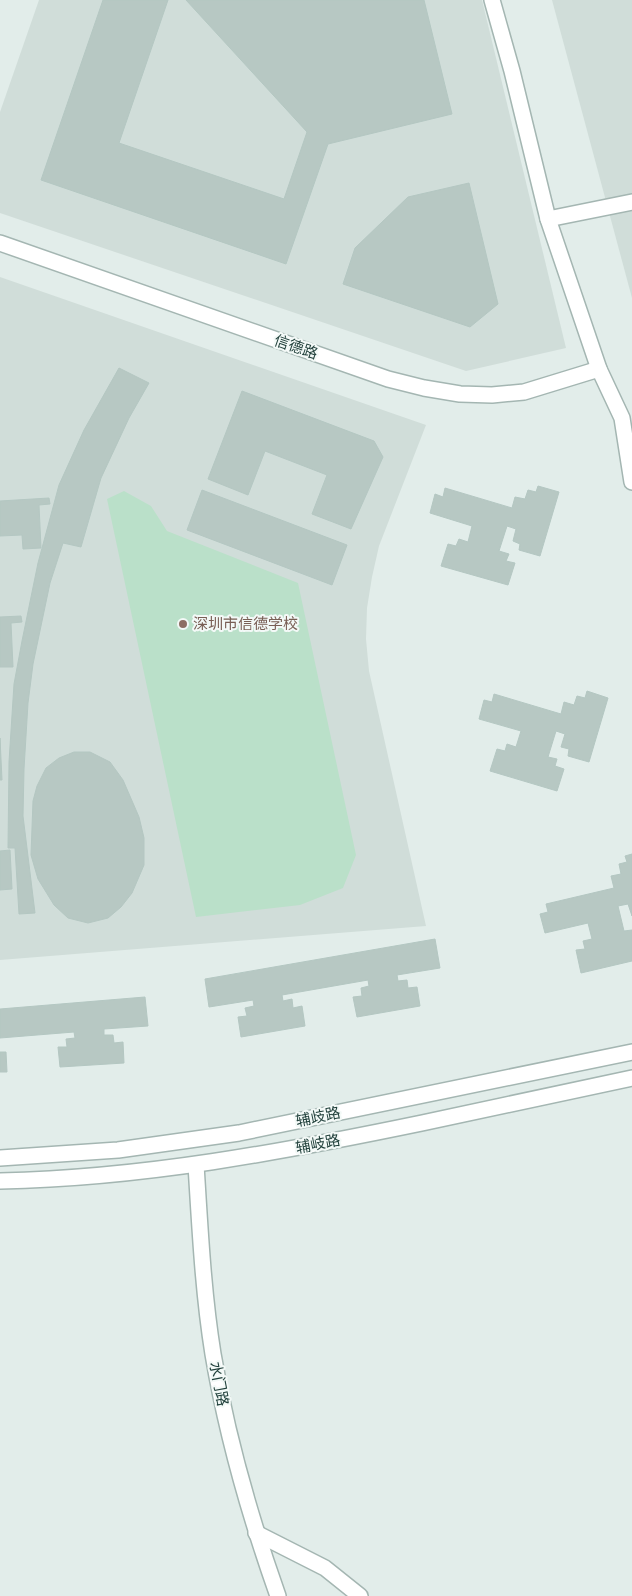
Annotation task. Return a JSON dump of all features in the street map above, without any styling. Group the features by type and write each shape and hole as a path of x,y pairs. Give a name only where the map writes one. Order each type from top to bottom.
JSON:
{"street":[{"path":"492,0 548,219 599,369 622,418 632,482"},
{"path":"548,219 632,202"},
{"name":"信德路","path":"0,244 388,379 424,388 460,394 524,392 599,369"},
{"name":"辅歧路","path":"0,1158 118,1150 239,1133 632,1052"},
{"name":"辅岐路","path":"0,1181 86,1177 153,1171 278,1152 632,1078"},
{"name":"水门路","path":"196,1165 205,1296 213,1355 227,1426 256,1533 278,1596"},
{"path":"256,1533 325,1568 360,1596"}],"shaded area":[{"path":"39,0 482,0 566,348 466,371 0,213 0,112"},
{"path":"552,0 632,0 632,298"},
{"name":"深圳市信德学校","path":"0,277 426,425 379,546 367,608 366,639 369,671 426,926 0,960"}],"green space":[{"path":"124,491 151,506 167,531 298,583 356,855 343,888 300,905 196,917 107,499"}],"building":[{"path":"103,0 168,0 119,143 284,199 307,132 186,0 424,0 452,114 328,144 286,264 41,180"},
{"path":"469,183 498,304 470,327 343,284 355,248 408,197"},
{"path":"119,368 149,383 129,418 101,478 81,547 63,543 50,583 33,664 28,703 24,769 23,816 35,913 19,914 15,848 8,848 9,762 14,684 38,563 59,485 84,430"},
{"path":"242,391 374,441 383,457 351,529 312,514 327,475 265,451 248,495 208,479"},
{"path":"538,486 559,492 540,556 519,550 520,544 513,541 516,529 507,526 499,551 509,554 506,561 515,563 508,585 441,566 448,544 456,546 459,539 468,542 472,526 430,513 435,494 443,497 445,488 512,508 515,497 525,499 528,490 536,492"},
{"path":"202,490 347,545 332,585 187,530"},
{"path":"49,498 50,504 39,505 41,548 23,549 22,535 0,536 0,501"},
{"path":"21,616 22,622 11,623 13,667 0,667 0,617"},
{"path":"587,691 608,698 589,762 568,756 569,749 561,747 565,734 556,731 548,757 557,759 555,766 564,769 557,791 490,771 497,749 505,751 507,744 516,747 521,731 479,719 484,700 492,702 494,694 561,714 564,702 574,705 577,696 585,698"},
{"path":"0,738 2,780 0,780"},
{"path":"74,752 90,752 110,762 123,780 139,817 144,838 144,865 132,893 121,907 108,918 88,923 68,918 54,905 38,879 31,855 33,801 37,786 46,768 59,758"},
{"path":"10,850 12,889 0,890 0,851"},
{"path":"632,854 632,916 628,904 618,906 624,931 632,930 632,961 581,973 576,950 585,949 583,941 592,939 588,923 545,933 540,914 548,912 546,904 614,888 611,876 621,874 619,864 627,862 625,856"},
{"path":"435,939 440,968 397,975 398,981 407,980 408,988 417,987 420,1006 357,1017 353,997 362,996 361,988 369,986 368,980 282,995 283,1001 292,999 293,1008 302,1006 305,1026 241,1037 238,1017 247,1016 245,1008 254,1006 253,1000 209,1007 205,979"},
{"path":"145,997 148,1026 104,1029 104,1035 113,1035 114,1043 123,1042 124,1063 60,1067 58,1047 67,1047 66,1039 75,1038 74,1032 0,1038 0,1009"},
{"path":"0,1052 6,1052 7,1072 0,1072"}],"place":[{"name":"深圳市信德学校","path":"183,624"}]}
